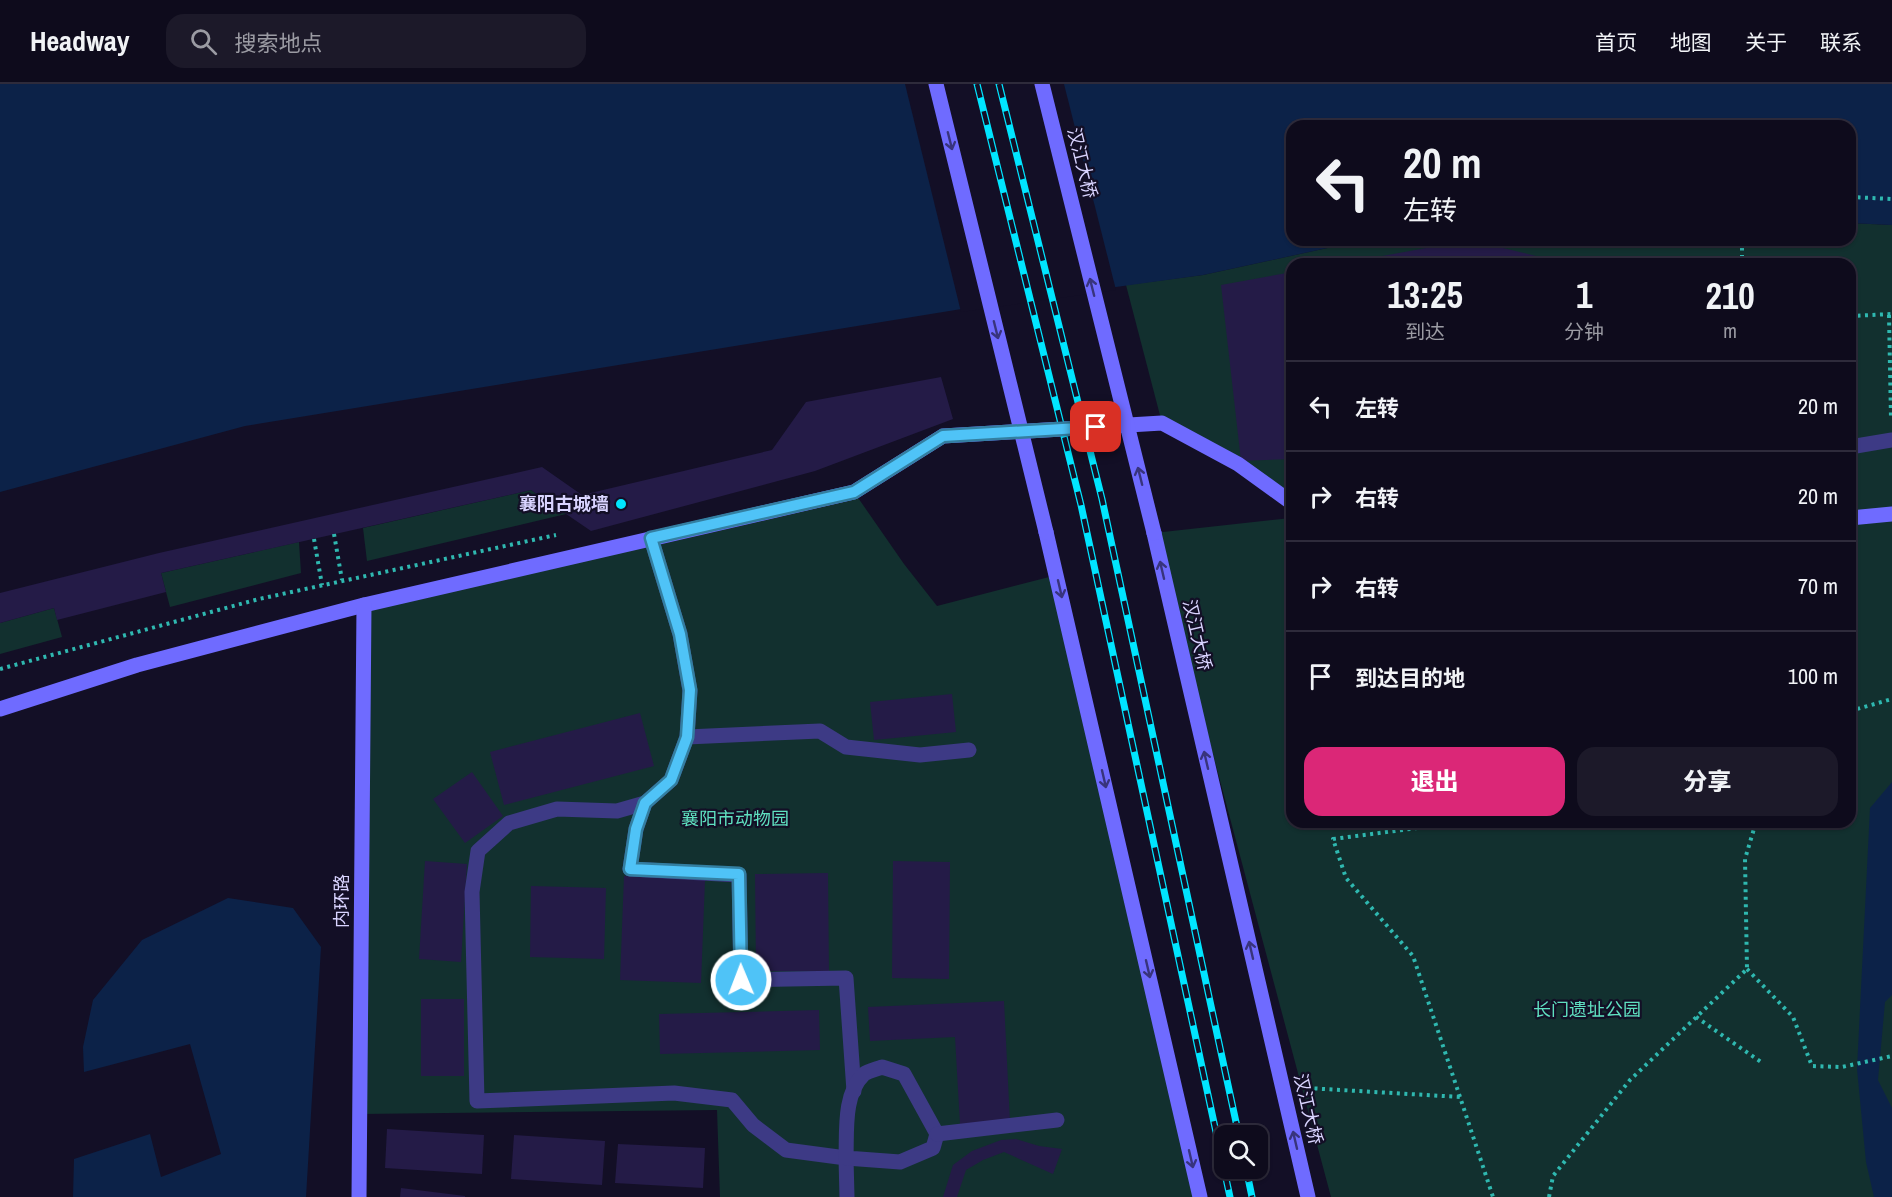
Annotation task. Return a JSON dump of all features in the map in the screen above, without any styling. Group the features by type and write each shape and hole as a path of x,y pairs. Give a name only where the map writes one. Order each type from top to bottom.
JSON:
{"main road":[{"path":"936,84 1046,532 1200,1197"},
{"name":"汉江大桥","path":"1042,84 1154,533 1308,1197"},
{"path":"0,709 137,665 364,605 854,492 943,436 1162,423 1238,464 1286,499"},
{"path":"1856,517 1892,514"},
{"name":"内环路","path":"359,1197 364,605"}],"street":[{"path":"1856,446 1892,440"},
{"path":"651,538 680,634 690,690 687,737 671,780 645,803 617,811 557,809 509,823 478,851 472,891 477,1101 674,1094 732,1101 753,1125 786,1150 846,1158 900,1162 933,1148 937,1134 904,1074 882,1067 864,1074 854,1091 847,1110 846,1158 847,1197"},
{"path":"687,737 820,730 846,747 920,755 969,750"},
{"path":"645,803 636,829 630,869 739,874 741,980 846,978 854,1091"},
{"path":"937,1134 1057,1120"}],"path":[{"path":"1856,197 1892,199"},
{"path":"1856,316 1890,314 1892,440"},
{"path":"334,534 342,580"},
{"path":"0,669 259,599 554,534 593,552"},
{"path":"314,539 322,585"},
{"path":"1856,709 1892,699"},
{"path":"1418,828 1333,839 1346,878 1413,957 1493,1197"},
{"path":"1754,828 1745,859 1747,969 1793,1017 1812,1066 1842,1067 1892,1056"},
{"path":"1549,1197 1553,1176 1630,1080 1747,969"},
{"path":"1696,1017 1761,1062"},
{"path":"1282,1086 1460,1097"}],"green space":[{"name":"长门遗址公园","path":"1856,223 1892,225 1892,1197 1331,1197 1154,533 1286,519 1286,828 1856,828 1856,258 1286,258 1286,500 1162,423 1126,285 1203,275 1336,246 1856,246"},
{"path":"531,490 566,514 367,561 363,528"},
{"name":"襄阳市动物园","path":"854,492 904,564 937,606 1057,575 1200,1197 720,1197 717,1110 360,1114 364,605"},
{"path":"299,542 301,573 170,607 161,573"},
{"path":"54,608 62,637 0,654 0,623"}],"water":[{"path":"0,84 1892,84 1892,225 1856,223 1856,120 1286,120 1286,246 1336,246 1203,275 986,305 245,426 0,492"},
{"path":"1892,782 1892,995 1885,1002 1878,1080 1892,1108 1892,1197 1874,1197 1866,1162 1857,1069 1870,808"},
{"path":"228,898 293,908 321,947 306,1197 73,1197 74,1159 150,1134 161,1177 221,1154 190,1044 84,1072 83,1047 93,1000 142,940"}],"pier":[{"path":"905,84 1064,84 1116,290 961,312"}],"building":[{"path":"1437,246 1495,246 1544,258 1371,258"},
{"path":"1286,273 1286,459 1241,461 1221,285"},
{"name":"襄阳古城墙","path":"941,377 953,419 815,471 591,531 531,490 161,573 166,592 57,620 54,608 0,623 0,593 159,553 542,467 582,495 772,450 806,402"},
{"path":"952,694 956,732 874,740 870,702"},
{"path":"640,713 654,766 504,805 490,752"},
{"path":"472,772 503,816 465,843 433,799"},
{"path":"425,861 467,864 461,962 419,959"},
{"path":"893,861 950,862 949,979 892,978"},
{"path":"828,873 829,971 756,971 755,874"},
{"path":"624,876 705,880 701,983 620,980"},
{"path":"531,886 606,888 604,959 530,957"},
{"path":"421,999 464,999 464,1076 421,1076"},
{"path":"1004,1001 1010,1122 960,1124 955,1037 870,1041 868,1007"},
{"path":"819,1010 820,1050 660,1054 659,1014"},
{"path":"387,1129 484,1135 482,1174 385,1168"},
{"path":"514,1135 605,1141 602,1185 511,1179"},
{"path":"1016,1139 1039,1146 1062,1149 1053,1174 1004,1152 966,1170 957,1197 943,1197 953,1165 972,1151 1001,1140"},
{"path":"618,1144 705,1148 703,1188 615,1183"},
{"path":"401,1188 465,1196 465,1197 400,1197"}],"railway":[{"path":"977,84 1081,505 1230,1197"},
{"path":"999,84 1102,499 1237,1125"},
{"path":"1248,1179 1252,1197"}],"place":[{"name":"襄阳古城墙","path":"621,504"}],"route":[{"path":"741,980 739,874 630,869 636,829 645,803 671,780 687,737 690,690 680,634 651,538 854,492 943,436 1096,427"}]}
